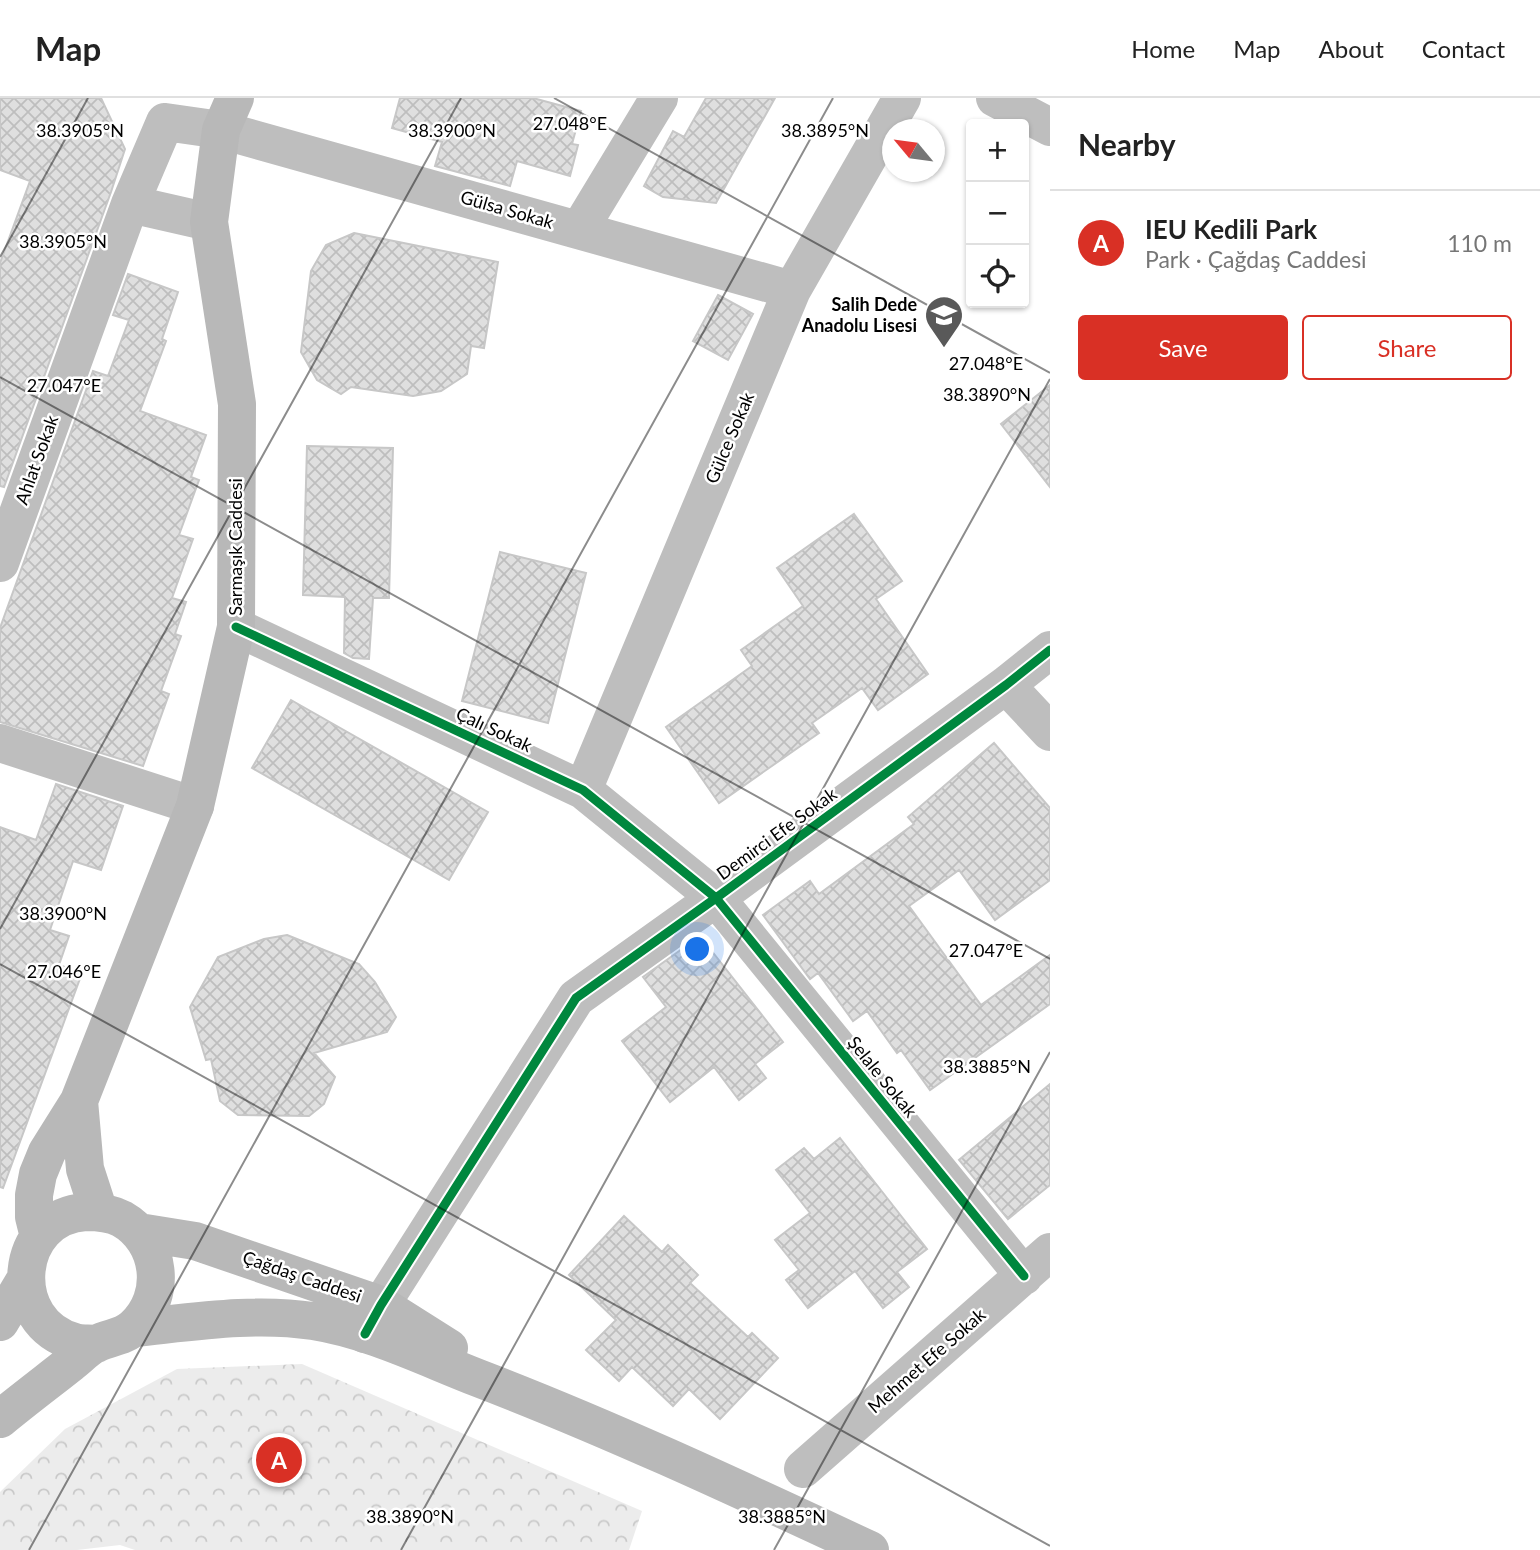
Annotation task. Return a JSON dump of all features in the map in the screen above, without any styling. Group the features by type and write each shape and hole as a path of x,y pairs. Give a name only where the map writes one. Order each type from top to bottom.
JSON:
{"main road":[{"name":"Sarmaşık Caddesi","path":"39,1237 34,1217 38,1174 47,1152 79,1101 195,806 236,627 237,404 209,222 228,114"},
{"name":"Sarmaşık Caddesi","path":"79,1101 85,1169 99,1212"},
{"name":"Çağdaş Caddesi","path":"99,1212 121,1218 139,1232 195,1241 373,1320 525,1396 766,1501 870,1550"},
{"path":"96,1343 75,1342 56,1334 40,1320 29,1303 25,1280 28,1257 39,1237 56,1222 77,1213 99,1212"},
{"path":"134,1328 148,1311 152,1301 157,1270 151,1249 139,1232"},
{"path":"0,1322 25,1280"},
{"name":"Çağdaş Caddesi","path":"0,1419 96,1343 116,1339 134,1328 276,1317 315,1322 373,1320"}],"street":[{"path":"579,230 659,98"},
{"name":"Gülce Sokak","path":"583,790 792,290 902,98"},
{"path":"995,98 1050,127"},
{"name":"Gülsa Sokak","path":"159,110 228,114 579,230 792,290"},
{"name":"Ahlat Sokak","path":"0,563 130,204 159,110"},
{"path":"130,204 209,222"},
{"name":"Çalı Sokak","path":"236,627 583,790 716,898"},
{"name":"Demirci Efe Sokak","path":"373,1320 576,998 716,898 1050,650"},
{"path":"1006,685 1050,732"},
{"path":"0,743 195,806"},
{"name":"Şelale Sokak","path":"716,898 1037,1264"},
{"name":"Mehmet Efe Sokak","path":"803,1469 1037,1264"}],"green space":[{"path":"302,1364 642,1511 629,1550 135,1550 120,1545 77,1550 0,1550 0,1492 65,1429 177,1369"}],"building":[{"path":"0,98 101,98 125,149 4,487 0,486 0,263 30,181 0,170"},
{"path":"400,98 533,98 581,111 572,144 578,145 570,176 517,161 510,186 435,166 442,142 392,128"},
{"path":"706,98 775,98 716,203 663,197 644,186 673,131 684,137"},
{"path":"354,233 498,262 484,348 471,346 467,374 441,391 413,396 351,387 341,394 317,380 301,352 311,271 326,245"},
{"path":"128,274 178,292 162,339 166,341 140,411 206,435 191,477 199,480 179,535 193,539 172,598 186,602 175,634 181,636 161,691 169,694 143,766 0,722 0,628 93,371 108,376 129,320 113,315"},
{"path":"718,295 753,314 728,360 693,341"},
{"path":"1050,385 1050,487 1001,424"},
{"path":"307,446 393,448 389,598 373,598 369,659 353,658 344,653 345,597 303,595"},
{"path":"854,514 902,581 876,599 928,674 878,710 862,688 812,723 819,733 719,803 666,727 752,666 741,650 803,606 777,568"},
{"path":"500,552 586,573 548,723 462,701"},
{"path":"291,700 488,812 449,880 252,768"},
{"path":"994,743 1050,808 1050,880 995,920 959,870 909,906 981,1005 1050,955 1050,1004 930,1090 901,1050 897,1053 867,1011 853,1021 818,973 810,979 763,915 810,881 819,894 914,824 908,817"},
{"path":"56,784 123,806 101,870 73,861 50,930 69,936 59,965 82,973 3,1188 0,1187 0,827 36,840"},
{"path":"287,935 359,964 375,982 396,1017 387,1032 314,1053 335,1077 324,1104 309,1116 238,1115 220,1101 211,1059 206,1060 190,1007 218,957 264,939"},
{"path":"700,936 783,1042 755,1064 766,1078 739,1100 714,1067 670,1102 622,1041 666,1007 643,977"},
{"path":"1050,1084 1050,1185 1008,1219 959,1160"},
{"path":"840,1138 927,1249 897,1272 909,1287 883,1308 855,1271 808,1308 786,1280 799,1270 775,1240 810,1213 776,1170 804,1148 814,1159"},
{"path":"624,1216 662,1252 668,1245 698,1275 690,1283 748,1337 752,1333 778,1358 720,1419 689,1389 673,1406 632,1367 619,1381 586,1350 616,1320 569,1275"}],"cycle path":[{"path":"236,627 583,790 716,898 1024,1276"},
{"path":"365,1334 576,998 716,898 1050,650"}],"place":[{"name":"Salih Dede Anadolu Lisesi","path":"944,349"},
{"name":"IEU Kedili Park","path":"279,1460"}]}
